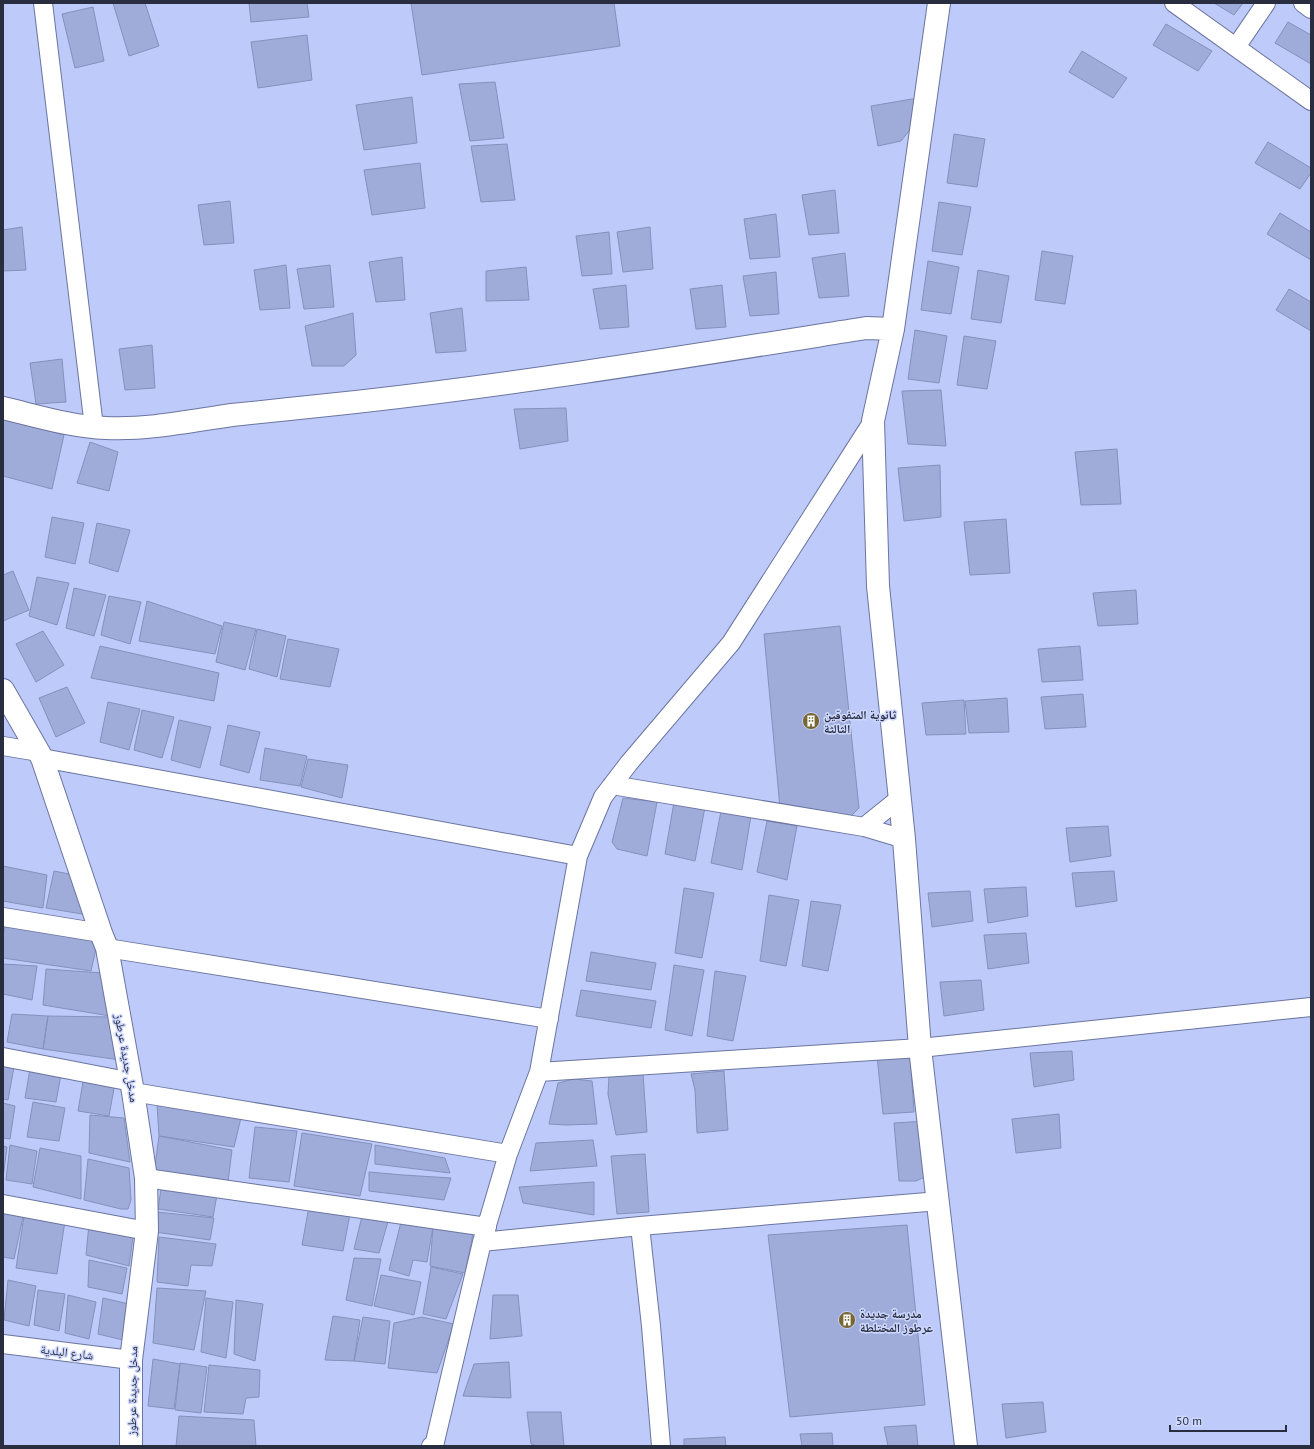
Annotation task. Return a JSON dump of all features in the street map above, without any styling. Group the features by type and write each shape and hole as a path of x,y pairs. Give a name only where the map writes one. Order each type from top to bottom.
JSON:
{"street":[{"path":"43,3 94,427"},
{"path":"939,3 893,329 873,421 878,586 904,840 920,1048 939,1201 966,1446"},
{"path":"1174,3 1311,101"},
{"path":"1236,48 1266,3"},
{"path":"1302,3 1311,9"},
{"path":"3,408 73,424 105,428 136,428 168,425 234,415 434,394 866,328 893,329"},
{"path":"434,1446 484,1234 508,1154 539,1072 578,856 603,797 731,643 873,421"},
{"name":"مدخل جديدة عرطوز","path":"3,690 40,755 104,940 132,1087 146,1178 147,1231 130,1360 132,1446"},
{"path":"3,746 40,755 578,856"},
{"path":"612,785 864,827 904,840"},
{"path":"864,827 900,798"},
{"path":"3,916 104,940 549,1020"},
{"path":"539,1072 920,1048 1311,1007"},
{"path":"3,1057 132,1087 508,1154"},
{"path":"146,1178 484,1234 640,1226 939,1201"},
{"path":"3,1204 147,1231"},
{"path":"640,1226 651,1326 661,1446"},
{"name":"شارع البلدية","path":"3,1344 130,1360"},
{"path":"431,1446 439,1446"}],"building":[{"path":"113,3 145,3 159,46 129,56"},
{"path":"249,3 307,3 309,17 251,22"},
{"path":"411,3 614,3 620,46 422,75"},
{"path":"1214,3 1243,3 1234,15"},
{"path":"93,7 104,61 75,68 62,14"},
{"path":"1288,22 1311,35 1311,64 1275,43"},
{"path":"1166,24 1212,51 1198,71 1153,45"},
{"path":"307,35 312,80 258,88 251,42"},
{"path":"1082,51 1127,78 1113,98 1069,72"},
{"path":"495,82 504,138 470,141 459,84"},
{"path":"412,97 417,143 364,150 356,105"},
{"path":"918,98 917,121 901,141 878,146 871,106"},
{"path":"954,134 985,139 977,187 947,183"},
{"path":"1268,142 1311,168 1311,173 1300,189 1255,163"},
{"path":"507,144 515,200 481,202 471,146"},
{"path":"420,163 425,208 372,215 364,170"},
{"path":"835,190 839,233 809,235 802,195"},
{"path":"230,201 234,243 204,245 198,205"},
{"path":"939,202 971,207 962,255 932,251"},
{"path":"1280,213 1311,232 1311,260 1267,234"},
{"path":"776,214 780,257 750,259 744,219"},
{"path":"22,227 26,270 3,271 3,230"},
{"path":"650,227 653,269 623,272 617,232"},
{"path":"609,232 612,274 582,276 576,236"},
{"path":"1042,251 1073,256 1065,304 1035,300"},
{"path":"845,253 849,296 819,298 812,258"},
{"path":"402,257 405,300 376,302 369,262"},
{"path":"928,261 959,267 951,314 921,310"},
{"path":"286,265 290,308 260,310 254,270"},
{"path":"330,265 334,307 304,309 297,269"},
{"path":"526,267 529,300 486,301 486,271"},
{"path":"978,270 1009,276 1001,323 971,319"},
{"path":"776,272 779,314 750,316 743,276"},
{"path":"626,285 629,327 600,329 593,289"},
{"path":"722,285 726,327 696,329 690,289"},
{"path":"1289,289 1311,302 1311,331 1276,310"},
{"path":"462,308 466,351 436,353 430,313"},
{"path":"353,313 356,355 344,366 312,366 305,326"},
{"path":"915,330 947,336 939,383 908,379"},
{"path":"964,336 996,341 987,389 957,385"},
{"path":"152,345 155,388 125,390 119,349"},
{"path":"62,359 66,402 36,404 30,363"},
{"path":"941,390 946,446 908,444 902,391"},
{"path":"566,408 568,441 520,449 514,409"},
{"path":"3,418 64,435 52,489 3,476"},
{"path":"90,442 118,452 109,491 77,483"},
{"path":"1117,449 1121,504 1081,505 1075,452"},
{"path":"940,465 941,517 904,521 898,468"},
{"path":"52,517 84,523 75,564 45,557"},
{"path":"1006,519 1010,573 970,575 964,522"},
{"path":"97,523 130,530 118,572 89,563"},
{"path":"13,571 29,610 3,621 3,575"},
{"path":"37,577 69,583 57,625 29,616"},
{"path":"74,588 106,595 94,636 66,628"},
{"path":"1136,590 1138,624 1098,626 1093,593"},
{"path":"109,596 141,602 130,644 101,635"},
{"path":"147,601 222,626 215,654 139,641"},
{"path":"224,622 256,629 245,670 216,662"},
{"name":"ثانوية المتفوقين الثالثة","path":"840,626 859,808 849,818 780,808 764,634"},
{"path":"257,629 286,636 277,677 249,669"},
{"path":"43,631 64,665 36,682 16,644"},
{"path":"288,639 339,649 330,687 280,679"},
{"path":"100,646 219,673 214,701 91,678"},
{"path":"1080,646 1083,680 1042,682 1038,649"},
{"path":"67,687 85,723 56,737 39,698"},
{"path":"1083,694 1086,727 1045,729 1041,697"},
{"path":"1007,698 1009,732 969,733 965,701"},
{"path":"964,700 966,734 926,735 922,703"},
{"path":"108,702 140,709 129,750 100,742"},
{"path":"142,710 174,717 162,758 134,750"},
{"path":"179,720 211,727 200,768 171,760"},
{"path":"228,725 260,732 249,773 220,765"},
{"path":"265,748 307,756 300,786 260,780"},
{"path":"308,759 348,765 342,798 301,787"},
{"path":"623,798 657,802 647,856 617,849 612,842"},
{"path":"674,802 705,807 695,861 665,854"},
{"path":"721,811 751,816 742,870 711,863"},
{"path":"767,821 797,826 787,880 757,872"},
{"path":"1108,826 1111,856 1070,862 1066,828"},
{"path":"3,866 47,875 43,908 3,901"},
{"path":"54,871 74,875 88,915 46,908"},
{"path":"1114,871 1117,901 1076,907 1072,873"},
{"path":"1026,887 1028,916 988,923 984,889"},
{"path":"684,888 714,893 702,958 675,953"},
{"path":"970,891 973,921 932,927 928,893"},
{"path":"769,895 799,900 786,966 760,961"},
{"path":"811,901 841,905 828,971 802,966"},
{"path":"5,922 99,935 91,971 3,958"},
{"path":"1026,933 1029,963 988,969 984,935"},
{"path":"591,952 656,963 651,990 586,981"},
{"path":"3,964 37,966 32,1000 3,994"},
{"path":"674,965 704,970 692,1036 665,1030"},
{"path":"46,969 103,973 110,1016 43,1005"},
{"path":"715,971 746,976 733,1041 707,1036"},
{"path":"981,980 984,1010 944,1016 940,982"},
{"path":"581,990 656,1001 651,1028 576,1016"},
{"path":"12,1014 48,1016 43,1049 7,1042"},
{"path":"48,1016 112,1017 120,1060 43,1049"},
{"path":"1072,1051 1074,1080 1034,1087 1030,1053"},
{"path":"910,1054 914,1112 883,1114 877,1056"},
{"path":"31,1063 62,1069 56,1102 25,1098"},
{"path":"3,1064 14,1067 8,1100 3,1099"},
{"path":"724,1071 728,1130 697,1133 695,1090 691,1074"},
{"path":"643,1074 647,1132 616,1135 608,1094 609,1076"},
{"path":"84,1076 115,1083 109,1116 78,1111"},
{"path":"574,1079 592,1081 597,1124 549,1124 558,1083"},
{"path":"33,1102 65,1108 59,1141 27,1137"},
{"path":"3,1103 15,1106 10,1139 3,1138"},
{"path":"157,1104 241,1118 234,1147 159,1136"},
{"path":"1059,1114 1061,1148 1016,1153 1012,1119"},
{"path":"90,1115 124,1118 130,1162 89,1153"},
{"path":"927,1121 929,1175 916,1181 899,1181 894,1123"},
{"path":"255,1127 297,1131 289,1182 249,1178"},
{"path":"302,1133 372,1144 360,1196 294,1186"},
{"path":"159,1136 232,1150 228,1182 154,1173"},
{"path":"593,1140 597,1166 530,1171 536,1143"},
{"path":"10,1145 37,1151 32,1184 6,1180"},
{"path":"375,1145 445,1158 450,1173 375,1164"},
{"path":"3,1146 7,1147 3,1178"},
{"path":"40,1148 81,1156 81,1199 33,1187"},
{"path":"645,1154 649,1212 617,1214 611,1156"},
{"path":"88,1159 129,1168 131,1200 128,1209 121,1209 84,1200"},
{"path":"369,1172 451,1178 444,1200 369,1191"},
{"path":"594,1182 594,1215 523,1203 519,1187"},
{"path":"161,1189 217,1195 213,1217 158,1209"},
{"path":"309,1206 350,1214 343,1251 302,1245"},
{"path":"3,1212 23,1217 14,1259 3,1257"},
{"path":"157,1212 214,1218 210,1240 155,1232"},
{"path":"363,1212 389,1218 379,1253 354,1249"},
{"path":"24,1216 65,1221 57,1274 16,1268"},
{"path":"402,1218 433,1227 427,1262 413,1260 409,1276 389,1270"},
{"path":"89,1224 134,1230 129,1266 86,1255"},
{"name":"مدرسة جديدة عرطوز المختلطة","path":"907,1225 925,1405 790,1417 768,1235"},
{"path":"433,1227 473,1234 465,1273 430,1266"},
{"path":"159,1237 216,1244 212,1266 191,1265 188,1286 157,1282"},
{"path":"354,1258 381,1259 372,1306 346,1300"},
{"path":"89,1260 127,1268 122,1294 88,1287"},
{"path":"431,1267 463,1274 446,1319 423,1314"},
{"path":"381,1275 421,1282 414,1315 374,1306"},
{"path":"8,1280 36,1286 29,1326 4,1320"},
{"path":"157,1288 206,1291 194,1350 153,1343"},
{"path":"38,1290 65,1294 59,1331 34,1325"},
{"path":"68,1295 96,1302 89,1339 65,1333"},
{"path":"493,1295 518,1295 522,1336 490,1339"},
{"path":"103,1298 129,1304 123,1340 98,1334"},
{"path":"206,1298 233,1302 226,1358 201,1352"},
{"path":"236,1300 263,1304 255,1361 234,1354"},
{"path":"333,1316 360,1320 354,1361 325,1360"},
{"path":"363,1317 390,1321 385,1364 354,1361"},
{"path":"422,1317 454,1324 437,1373 388,1368 394,1323"},
{"path":"153,1359 180,1364 174,1409 148,1406"},
{"path":"509,1362 511,1398 463,1396 474,1364"},
{"path":"180,1363 207,1367 201,1413 175,1410"},
{"path":"209,1365 260,1370 259,1397 246,1398 243,1414 204,1412"},
{"path":"1043,1402 1046,1432 1006,1438 1002,1404"},
{"path":"527,1412 561,1412 564,1446 537,1446 531,1444"},
{"path":"179,1416 254,1420 256,1446 176,1446"},
{"path":"916,1425 918,1446 888,1446 884,1427"},
{"path":"832,1433 833,1446 802,1446 800,1434"},
{"path":"725,1437 726,1446 684,1446 684,1439"}],"place":[{"name":"ثانوية المتفوقين الثالثة","path":"811,721"},
{"name":"مدرسة جديدة عرطوز المختلطة","path":"847,1320"}]}
